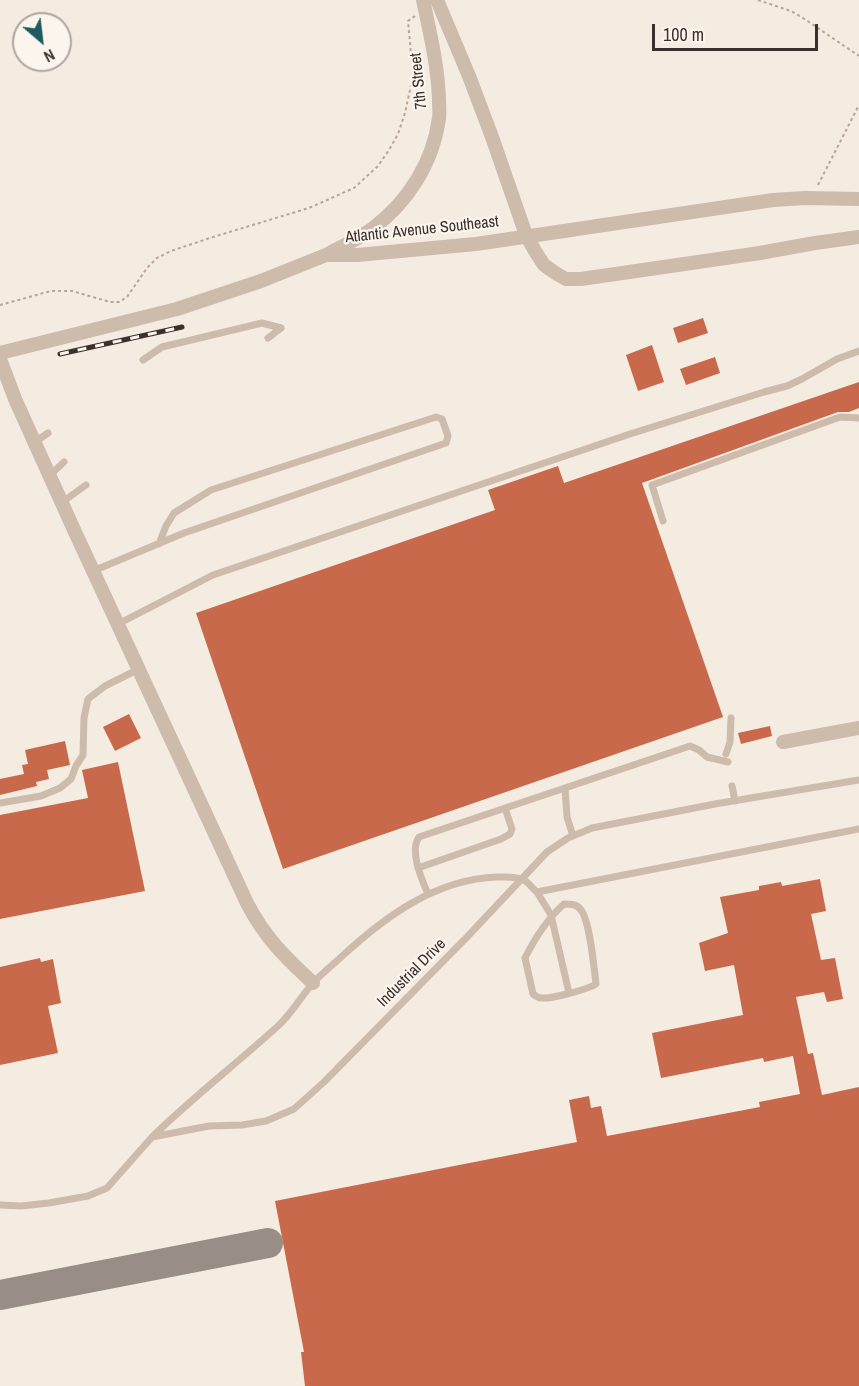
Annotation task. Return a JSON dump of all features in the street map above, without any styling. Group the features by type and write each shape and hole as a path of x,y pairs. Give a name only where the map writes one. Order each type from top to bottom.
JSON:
{"street":[{"path":"437,0 492,137 526,236 544,265 566,279 581,279 859,237"},
{"name":"7th Street","path":"326,255 371,229 394,210 423,171 432,148 439,117 438,83 420,6"},
{"name":"Atlantic Avenue Southeast","path":"0,353 177,309 261,281 326,255 357,255 476,244 773,200 859,199"},
{"path":"0,359 61,503 254,916 270,941 313,983"},
{"path":"783,742 859,728"}],"lane":[{"path":"143,360 162,347 262,323 281,328 268,338"},
{"path":"118,624 213,575 630,434 787,386 837,359 859,351"},
{"path":"93,571 206,526 446,443 447,436 442,419 436,417 212,490 174,513 159,544"},
{"path":"663,521 652,485 840,417 859,418"},
{"path":"34,442 48,433"},
{"path":"50,476 64,462"},
{"path":"61,503 86,485"},
{"path":"0,803 41,796 60,788 72,779 83,755 84,718 88,699 105,686 140,669"},
{"path":"428,894 418,868 415,847 419,837 690,746 707,756 727,758 731,718"},
{"name":"Industrial Drive","path":"152,1137 209,1125 242,1125 266,1120 294,1109 324,1082 547,852 568,838 592,828 859,780"},
{"path":"732,786 735,801"},
{"path":"565,788 567,817 573,836"},
{"path":"418,868 510,834 512,830 505,808"},
{"path":"537,892 859,829"},
{"path":"0,1205 21,1206 65,1201 88,1196 107,1188 173,1116 280,1025 313,983 355,944 403,908 447,886 481,878 523,879 537,892 551,915 569,993"},
{"path":"564,904 573,904 581,909 587,923 596,984 591,988 569,993 549,998 540,998 533,994 525,958 551,915 564,904"}],"path":[{"path":"758,0 791,11 859,56"},
{"path":"0,305 51,291 72,291 110,302 119,302 127,297 147,268 157,258 171,251 309,208 354,188 378,166 398,134 413,76 408,21 416,16 420,6"},
{"path":"816,188 859,105"}],"building":[{"path":"703,318 708,333 678,343 673,328"},
{"path":"652,345 664,382 638,391 626,355"},
{"path":"715,357 720,373 686,385 680,369"},
{"path":"859,382 859,408 849,412 838,412 642,483 723,717 283,869 196,613 495,510 488,490 558,466 564,483"},
{"path":"129,714 141,738 115,751 103,727"},
{"path":"770,726 772,736 741,744 738,733"},
{"path":"65,741 70,765 47,770 49,779 36,782 37,786 0,795 0,779 24,774 22,765 28,764 25,750"},
{"path":"118,762 145,891 0,919 0,815 88,798 82,770"},
{"path":"820,879 826,911 811,914 821,960 835,958 843,999 827,1002 824,992 796,997 808,1054 813,1053 822,1095 859,1087 859,1386 305,1386 301,1352 304,1352 275,1201 577,1142 569,1100 589,1096 591,1108 601,1106 607,1136 760,1107 759,1102 800,1094 793,1056 764,1062 763,1058 661,1078 652,1033 743,1015 734,965 705,971 699,943 728,933 720,897 759,890 759,886 781,882 782,886"},
{"path":"40,958 41,962 53,959 61,1003 48,1006 58,1053 0,1065 0,967"}],"taxiway":[{"path":"0,1295 268,1243"}],"railway":[{"path":"60,354 182,327"}]}
